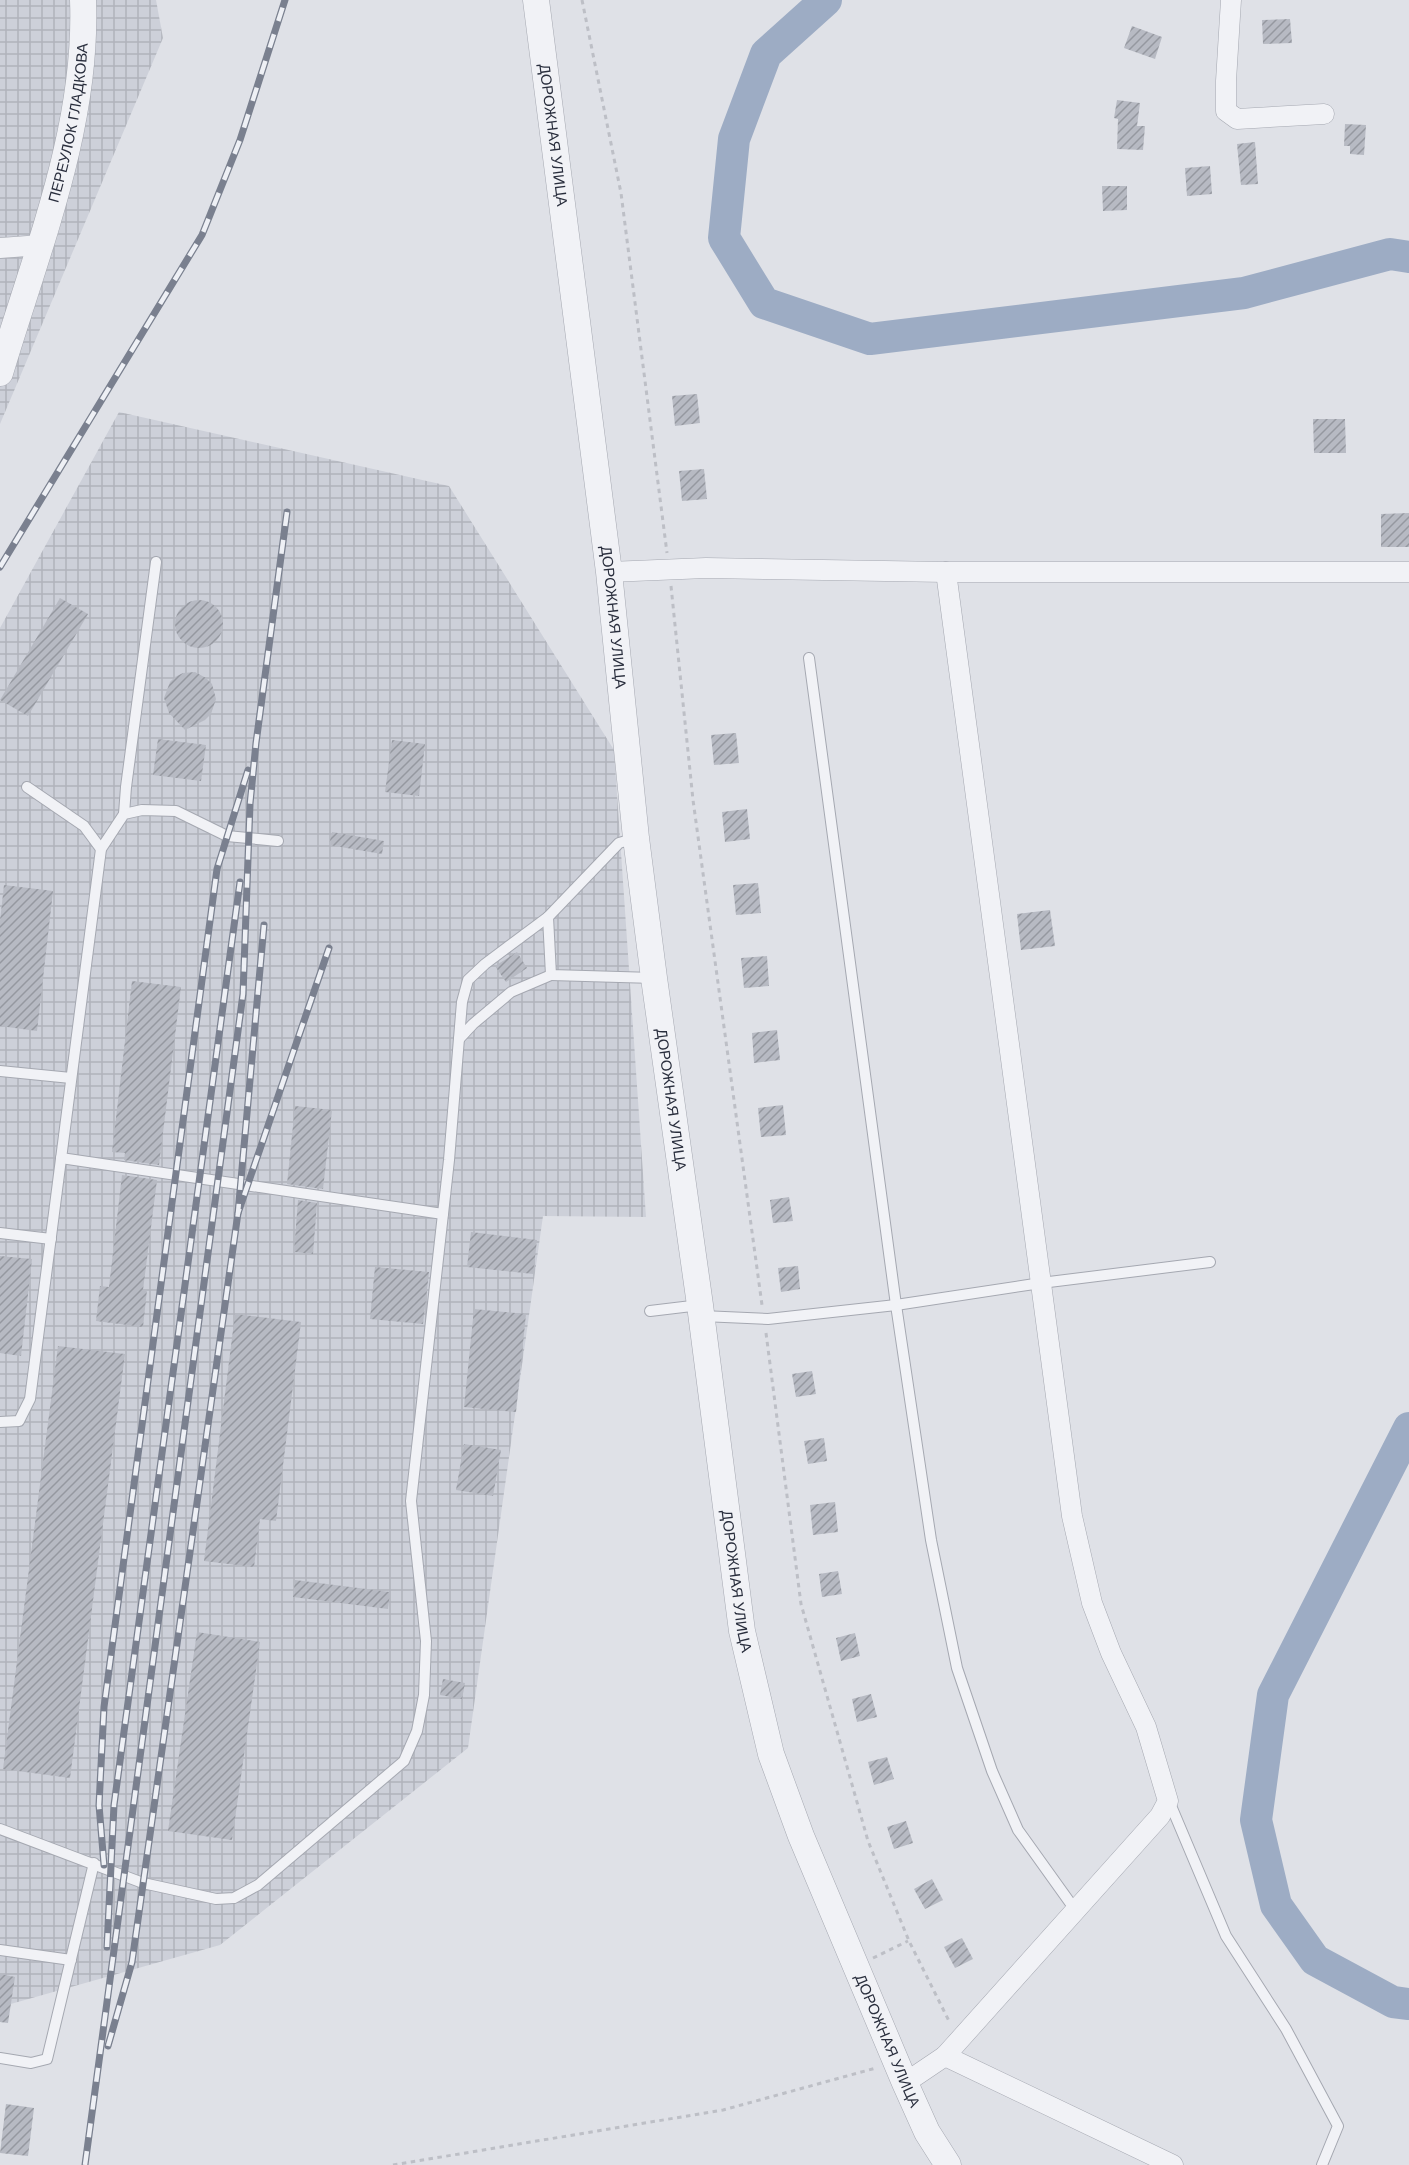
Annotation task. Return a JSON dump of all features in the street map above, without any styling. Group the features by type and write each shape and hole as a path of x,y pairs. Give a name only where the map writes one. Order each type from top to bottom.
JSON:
{"street":[{"name":"ДОРОЖНАЯ УЛИЦА","path":"536,0 609,572 636,838 742,1631 771,1754 801,1836 927,2132 948,2165"},
{"path":"1231,0 1226,111 1237,119 1324,114"},
{"name":"ПЕРЕУЛОК ГЛАДКОВА","path":"0,373 41,245 64,160 82,67 81,5"},
{"path":"0,248 41,245"},
{"path":"609,572 706,568 946,572 1409,572"},
{"path":"901,2073 945,2056 1161,1816 1168,1801 1146,1727 1111,1653 1092,1603 1072,1516 946,572"},
{"path":"945,2056 1173,2165"}],"lane":[{"path":"0,1422 19,1421 30,1399 101,849 124,814 156,562"},
{"path":"809,658 930,1540 957,1668 992,1771 1018,1830 1076,1911"},
{"path":"27,787 84,826 101,849"},
{"path":"124,814 142,810 176,811 227,836 278,841"},
{"path":"0,1829 143,1882 216,1899 234,1898 258,1885 404,1761 417,1731 424,1695 426,1641 411,1501 443,1214 462,1002 468,980 485,964 548,917 619,843 636,838"},
{"path":"548,917 551,975"},
{"path":"459,1039 511,992 551,975 654,978"},
{"path":"0,1071 71,1078"},
{"path":"61,1158 443,1214"},
{"path":"0,1233 51,1239"},
{"path":"650,1311 701,1311 764,1319 896,1305 1041,1283 1210,1262"},
{"path":"1168,1801 1226,1936 1286,2030 1338,2126 1322,2165"},
{"path":"0,2058 31,2063 47,2059 94,1863"},
{"path":"0,1950 71,1960"}],"path":[{"path":"582,0 621,193 670,570 693,800 801,1604 867,1841 909,1941 959,2040"},
{"path":"871,1959 909,1941"},
{"path":"393,2165 723,2110 901,2073"}],"shaded area":[{"path":"0,0 156,0 163,38 0,424"},
{"path":"119,412 449,486 614,750 646,1217 543,1216 468,1748 220,1945 0,2007 0,628"}],"building":[{"path":"1290,19 1292,43 1263,44 1262,20"},
{"path":"1132,26 1162,37 1155,59 1124,48"},
{"path":"1117,100 1140,103 1137,126 1145,126 1143,150 1117,149 1118,119 1114,118"},
{"path":"1345,124 1366,125 1364,155 1350,154 1350,146 1344,146"},
{"path":"1255,142 1258,184 1241,185 1237,144"},
{"path":"1210,166 1212,194 1187,196 1185,168"},
{"path":"1102,186 1127,186 1127,210 1103,211"},
{"path":"697,394 700,423 675,426 672,396"},
{"path":"1313,419 1345,419 1346,453 1314,453"},
{"path":"704,469 707,499 682,501 679,471"},
{"path":"1409,513 1409,547 1381,547 1381,514"},
{"path":"60,598 88,614 28,716 0,700"},
{"path":"194,600 204,600 219,610 223,624 219,638 213,644 204,648 194,648 179,638 175,629 175,619 185,604"},
{"path":"195,672 212,684 216,699 211,714 205,720 185,730 169,713 164,698 170,682 175,677 183,673"},
{"path":"736,733 739,763 714,765 711,735"},
{"path":"158,739 206,745 201,781 153,775"},
{"path":"392,740 425,744 419,796 385,792"},
{"path":"747,809 750,839 725,842 722,812"},
{"path":"332,832 384,841 382,854 329,845"},
{"path":"758,883 761,913 736,915 733,885"},
{"path":"4,885 53,891 37,1031 0,1026 0,921"},
{"path":"1050,910 1055,946 1021,950 1017,914"},
{"path":"517,952 527,968 506,982 495,966"},
{"path":"767,956 769,986 744,988 741,958"},
{"path":"132,981 181,987 159,1165 124,1160 125,1153 112,1152"},
{"path":"777,1030 780,1060 754,1063 752,1033"},
{"path":"783,1105 786,1135 761,1137 758,1108"},
{"path":"295,1106 332,1110 323,1189 287,1184"},
{"path":"122,1175 157,1180 143,1290 147,1290 143,1327 96,1321 100,1286 109,1287"},
{"path":"789,1197 793,1221 773,1223 770,1200"},
{"path":"298,1200 317,1203 313,1254 294,1252"},
{"path":"471,1232 537,1240 533,1274 467,1267"},
{"path":"0,1256 32,1259 21,1356 0,1353"},
{"path":"798,1266 800,1289 781,1292 778,1268"},
{"path":"375,1267 429,1272 423,1324 370,1319"},
{"path":"474,1309 526,1314 516,1412 464,1407"},
{"path":"235,1314 301,1322 276,1521 260,1519 254,1567 204,1561"},
{"path":"58,1346 125,1354 70,1778 3,1769"},
{"path":"812,1371 816,1394 796,1397 792,1374"},
{"path":"824,1438 827,1461 808,1464 804,1441"},
{"path":"464,1444 501,1450 493,1496 456,1490"},
{"path":"835,1502 838,1532 813,1535 810,1505"},
{"path":"838,1571 842,1594 822,1597 819,1574"},
{"path":"295,1580 390,1592 388,1609 293,1597"},
{"path":"197,1632 260,1642 232,1840 168,1831"},
{"path":"855,1633 860,1656 841,1661 836,1638"},
{"path":"443,1679 465,1683 462,1699 440,1695"},
{"path":"871,1694 877,1717 857,1722 852,1699"},
{"path":"887,1757 894,1779 874,1785 868,1762"},
{"path":"906,1821 913,1843 894,1849 887,1827"},
{"path":"932,1879 943,1900 925,1909 914,1889"},
{"path":"962,1938 973,1959 955,1968 944,1947"},
{"path":"0,1974 15,1977 8,2023 0,2022"},
{"path":"6,2104 34,2108 28,2156 0,2153"}],"waterway":[{"path":"826,0 766,54 734,139 724,238 764,303 870,339 1244,293 1390,254 1409,257"},
{"path":"1409,1428 1273,1695 1256,1820 1276,1905 1315,1960 1393,2002 1409,2004"}],"railway":[{"path":"0,567 202,235 240,140 285,0"},
{"path":"85,2165 243,994 250,804 287,512"},
{"path":"104,1865 99,1805 104,1707 217,869 248,770"},
{"path":"107,1947 114,1805 240,882"},
{"path":"264,925 238,1213 329,948"},
{"path":"108,2046 132,1962 238,1213"}]}
